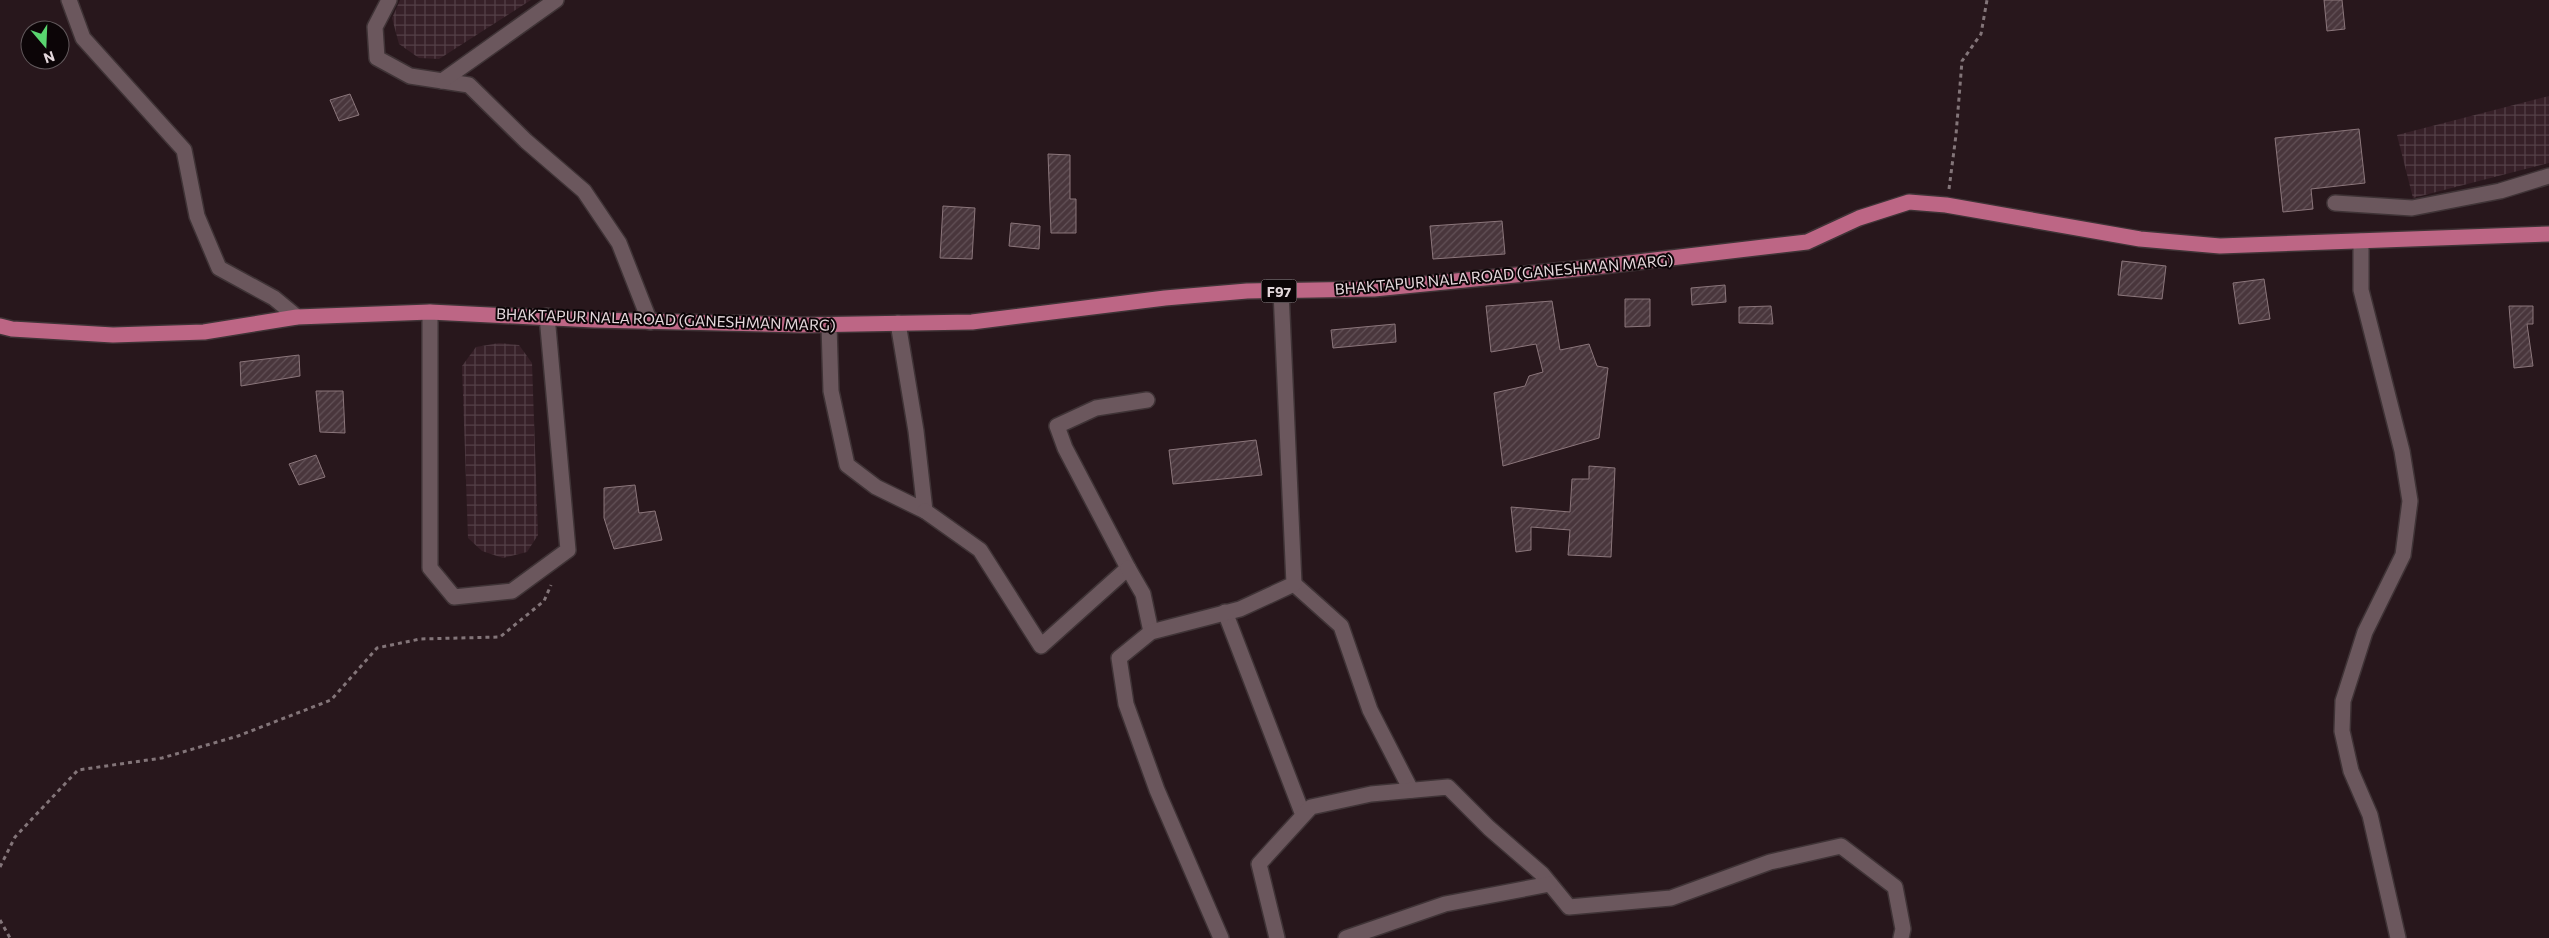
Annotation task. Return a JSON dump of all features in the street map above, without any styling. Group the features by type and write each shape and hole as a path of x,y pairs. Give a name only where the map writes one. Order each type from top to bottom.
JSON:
{"main road":[{"name":"BHAKTAPUR NALA ROAD (GANESHMAN MARG)","path":"0,326 12,329 113,335 204,332 297,317 430,312 650,322 829,325 972,322 1164,298 1247,291 1374,289 1586,268 1807,242 1859,218 1909,202 1946,205 2140,239 2220,246 2549,234"}],"street":[{"path":"69,0 83,38 184,150 196,216 219,268 274,298 297,317"},
{"path":"389,0 375,26 377,58 410,76 469,85 526,141 584,191 620,243 650,322"},
{"path":"442,81 556,0"},
{"path":"2335,204 2412,208 2500,191 2549,176"},
{"path":"2361,241 2362,290 2402,451 2410,501 2403,555 2365,632 2343,701 2342,731 2351,771 2370,815 2398,938"},
{"path":"1281,291 1294,584 1341,626 1370,710 1411,790"},
{"path":"430,312 430,568 454,597 512,590 568,550 547,316"},
{"path":"898,323 916,431 925,511"},
{"path":"829,325 831,391 847,465 876,487 925,511 980,550 1041,646 1128,568"},
{"path":"1147,400 1096,408 1057,426 1065,448 1143,594 1151,632"},
{"path":"1221,938 1157,790 1126,704 1119,658 1151,632 1240,608 1294,584"},
{"path":"1225,612 1303,815"},
{"path":"1277,938 1259,864 1311,807 1371,794 1448,787 1550,884 1569,907 1671,898 1770,862 1841,846 1895,887 1904,929 1901,938"},
{"path":"1346,938 1445,904 1550,884"}],"path":[{"path":"1946,205 1956,135 1962,61 1981,34 1987,0"},
{"path":"0,867 15,837 78,770 162,758 238,736 331,700 377,648 420,639 500,637 544,601 552,584"},
{"path":"0,920 10,938"}],"shaded area":[{"path":"400,0 531,0 439,59 419,58 399,44 392,18"},
{"path":"2549,96 2549,163 2413,198 2397,135"},
{"path":"499,343 519,345 532,363 538,535 527,552 503,558 482,551 468,538 462,366 476,347"}],"building":[{"path":"2324,0 2342,0 2345,29 2327,31"},
{"path":"350,94 359,115 339,121 330,100"},
{"path":"2359,129 2365,183 2311,189 2313,209 2283,212 2275,138"},
{"path":"1048,154 1070,155 1070,199 1076,199 1076,233 1051,233"},
{"path":"943,206 975,208 972,259 940,258"},
{"path":"1502,221 1505,254 1433,259 1430,226"},
{"path":"1011,223 1040,226 1039,249 1009,246"},
{"path":"2122,261 2166,266 2162,299 2118,295"},
{"path":"2264,279 2270,319 2239,324 2233,283"},
{"path":"1725,285 1726,302 1692,305 1691,288"},
{"path":"1625,299 1650,299 1650,326 1625,327"},
{"path":"1552,301 1560,350 1589,344 1597,366 1608,368 1599,438 1503,466 1494,393 1525,386 1529,376 1543,372 1536,344 1491,352 1486,306"},
{"path":"1771,306 1773,324 1739,323 1739,307"},
{"path":"2509,306 2533,306 2533,324 2527,324 2533,366 2514,368"},
{"path":"1395,324 1396,342 1333,348 1331,330"},
{"path":"299,355 300,376 241,386 240,362"},
{"path":"316,391 343,391 345,433 320,432"},
{"path":"1256,440 1262,475 1173,484 1169,450"},
{"path":"316,455 325,477 299,485 289,464"},
{"path":"1589,466 1615,468 1611,557 1568,555 1570,530 1531,527 1531,550 1516,552 1511,507 1570,512 1572,479 1589,479"},
{"path":"635,485 639,513 655,511 662,540 614,549 604,518 604,488"}]}
